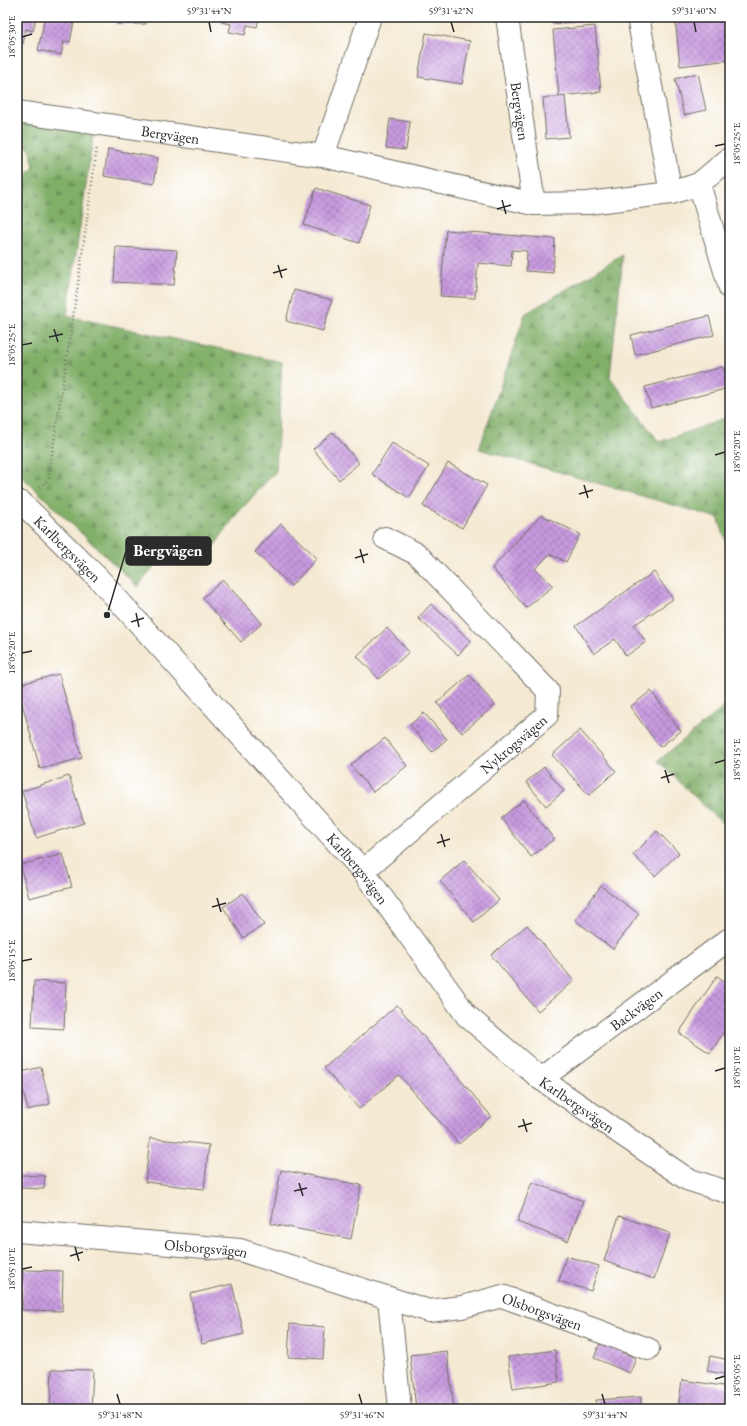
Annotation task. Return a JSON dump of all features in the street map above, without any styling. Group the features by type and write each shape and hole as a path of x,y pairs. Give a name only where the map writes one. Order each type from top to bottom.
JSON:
{"street":[{"path":"323,156 370,17"},
{"name":"Bergvägen","path":"506,17 534,204"},
{"path":"638,17 671,193"},
{"name":"Bergvägen","path":"17,112 323,156 534,204 588,203 671,193 699,184 730,158"},
{"path":"699,184 730,288"},
{"name":"Karlbergsvägen","path":"20,502 99,579 363,871 467,1016 541,1079 687,1179 730,1193"},
{"name":"Nykrogsvägen","path":"363,871 548,715 548,691 417,554 385,538"},
{"name":"Backvägen","path":"541,1079 728,940 730,941"},
{"name":"Olsborgsvägen","path":"17,1231 240,1250 429,1311 462,1307 502,1296 648,1349"},
{"path":"389,1298 400,1409"}],"path":[{"path":"20,502 48,480 77,291 100,124"}],"green space":[{"path":"17,118 94,130 67,316 282,362 276,471 236,515 215,545 179,547 158,561 138,587 19,474 17,467 17,335 25,324 17,305 17,185 34,167 30,149 17,143"},
{"path":"623,255 610,377 659,442 730,417 730,552 718,518 479,449 525,314"},
{"path":"730,702 730,831 658,761"}],"building":[{"path":"17,17 36,17 33,31 26,29 23,44 17,42"},
{"path":"45,17 75,17 70,42 64,41 61,55 38,50"},
{"path":"116,17 146,17 146,24 116,24"},
{"path":"222,17 259,17 257,27 247,25 245,35 229,32 231,24 221,22"},
{"path":"552,17 594,17 594,20 552,24"},
{"path":"675,17 728,17 730,60 680,66"},
{"path":"595,26 601,92 559,96 553,30"},
{"path":"426,33 470,41 462,84 418,77"},
{"path":"698,73 706,110 684,115 675,79"},
{"path":"565,96 569,137 546,139 543,98"},
{"path":"390,119 410,122 406,150 386,148"},
{"path":"108,149 158,158 154,184 104,176"},
{"path":"316,188 370,205 359,243 304,225"},
{"path":"446,230 555,239 553,273 526,271 527,251 512,250 511,266 478,263 475,298 440,296"},
{"path":"116,247 177,250 174,285 114,282"},
{"path":"294,290 332,300 323,331 286,321"},
{"path":"709,316 714,335 635,355 631,335"},
{"path":"723,367 729,388 651,408 645,387"},
{"path":"333,432 359,463 339,480 313,449"},
{"path":"392,443 429,466 409,498 372,474"},
{"path":"448,463 487,485 462,528 423,506"},
{"path":"541,515 580,534 566,562 550,554 535,569 553,586 526,608 492,568"},
{"path":"281,524 317,558 291,586 255,552"},
{"path":"654,572 673,599 634,625 646,642 626,656 615,639 594,654 576,626"},
{"path":"223,580 262,623 241,642 202,598"},
{"path":"431,604 471,641 458,655 418,618"},
{"path":"387,628 409,652 379,679 357,656"},
{"path":"59,674 82,758 40,769 17,685"},
{"path":"469,675 495,705 462,733 437,703"},
{"path":"651,691 681,731 660,747 630,707"},
{"path":"424,713 447,739 432,752 410,725"},
{"path":"580,730 616,771 589,795 552,755"},
{"path":"385,738 407,766 373,792 351,765"},
{"path":"544,767 564,791 546,806 526,782"},
{"path":"69,776 84,823 36,838 22,791"},
{"path":"524,800 554,839 531,857 501,818"},
{"path":"657,831 679,853 655,876 633,855"},
{"path":"63,854 72,887 29,898 20,865"},
{"path":"464,860 499,900 474,922 440,881"},
{"path":"601,886 639,914 613,949 575,920"},
{"path":"243,893 264,925 243,938 223,907"},
{"path":"527,925 574,981 538,1011 491,955"},
{"path":"717,976 730,985 730,1023 710,1053 679,1033"},
{"path":"34,981 66,983 64,1029 32,1027"},
{"path":"397,1005 491,1116 459,1144 399,1075 359,1109 324,1068"},
{"path":"41,1067 50,1104 28,1110 18,1073"},
{"path":"150,1138 209,1145 204,1189 145,1182"},
{"path":"281,1170 361,1185 351,1239 271,1224"},
{"path":"20,1175 45,1176 44,1189 20,1188"},
{"path":"532,1182 583,1201 568,1241 517,1222"},
{"path":"619,1216 670,1233 654,1279 604,1261"},
{"path":"566,1256 599,1266 591,1291 559,1281"},
{"path":"23,1270 63,1271 62,1311 22,1310"},
{"path":"232,1284 244,1334 202,1344 190,1294"},
{"path":"290,1324 325,1327 323,1359 288,1357"},
{"path":"600,1343 636,1358 630,1373 594,1358"},
{"path":"555,1350 559,1382 513,1389 508,1357"},
{"path":"447,1351 454,1409 416,1409 410,1355"},
{"path":"710,1356 730,1360 730,1375 707,1371"},
{"path":"52,1369 93,1370 91,1409 50,1409"},
{"path":"682,1380 730,1387 729,1409 678,1409"},
{"path":"641,1397 641,1409 597,1409 596,1400"}],"place":[{"name":"Bergvägen","path":"107,615"}]}
